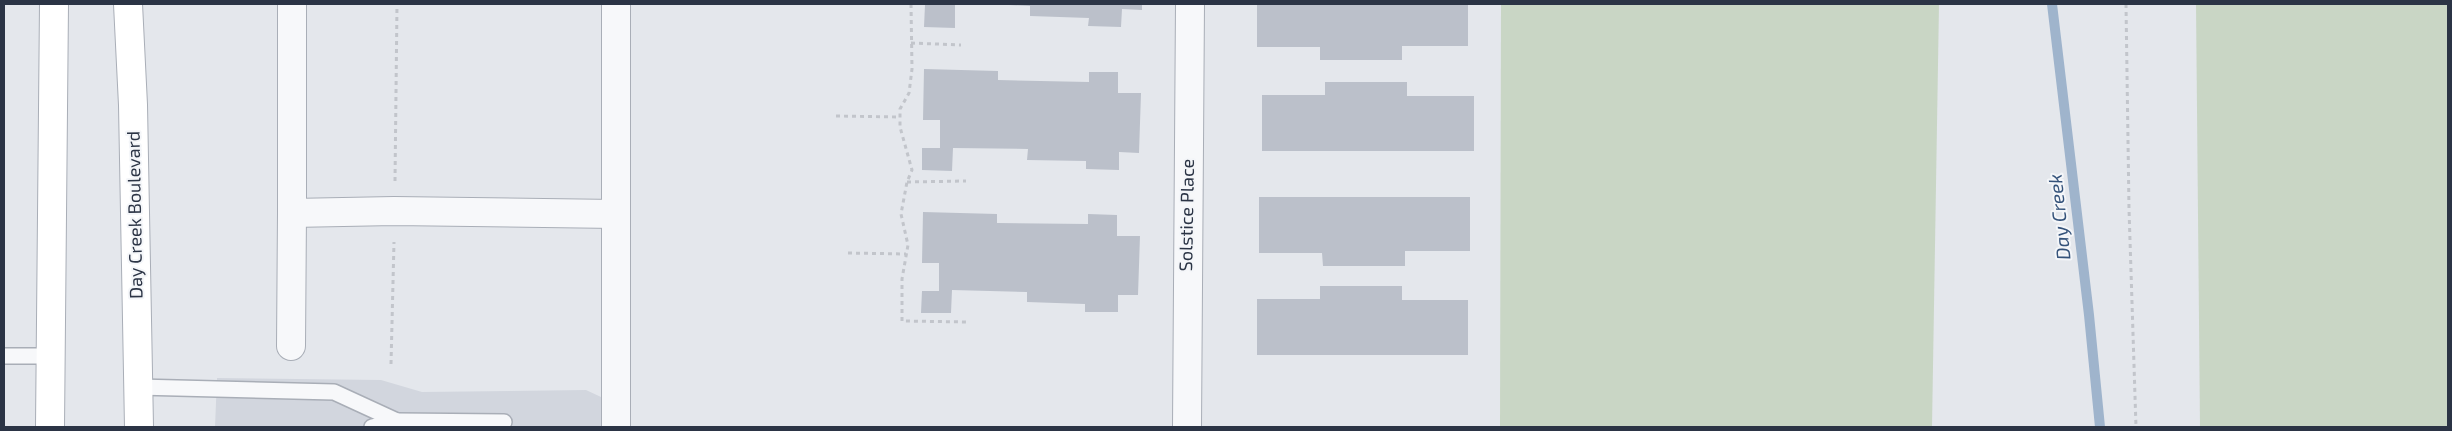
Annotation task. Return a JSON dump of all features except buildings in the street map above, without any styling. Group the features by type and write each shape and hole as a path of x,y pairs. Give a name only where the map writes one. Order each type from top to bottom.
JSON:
{"main road":[{"path":"50,427 54,4"},
{"name":"Day Creek Boulevard","path":"128,4 134,106 138,427"}],"street":[{"path":"291,346 292,4"},
{"path":"616,4 616,427"},
{"name":"Solstice Place","path":"1187,427 1190,4"},
{"path":"292,213 616,214"}],"lane":[{"path":"4,356 50,356"},
{"path":"138,387 334,392 397,420"},
{"path":"372,427 397,420 504,422"}],"path":[{"path":"911,4 912,69 909,92 900,109 900,128 912,170 907,182 901,214 908,245 902,278 902,321 966,322"},
{"path":"2126,4 2129,209 2136,427"},
{"path":"911,44 961,45"},
{"path":"836,116 900,117"},
{"path":"907,182 966,181"},
{"path":"848,253 906,254"}],"shaded area":[{"path":"217,378 381,380 422,392 586,390 629,410 629,427 215,427"}],"green space":[{"path":"1501,4 1939,4 1932,427 1500,427"},
{"path":"2196,4 2448,4 2448,427 2200,427"}],"waterway":[{"name":"Day Creek","path":"2052,4 2089,315 2100,427"}]}
